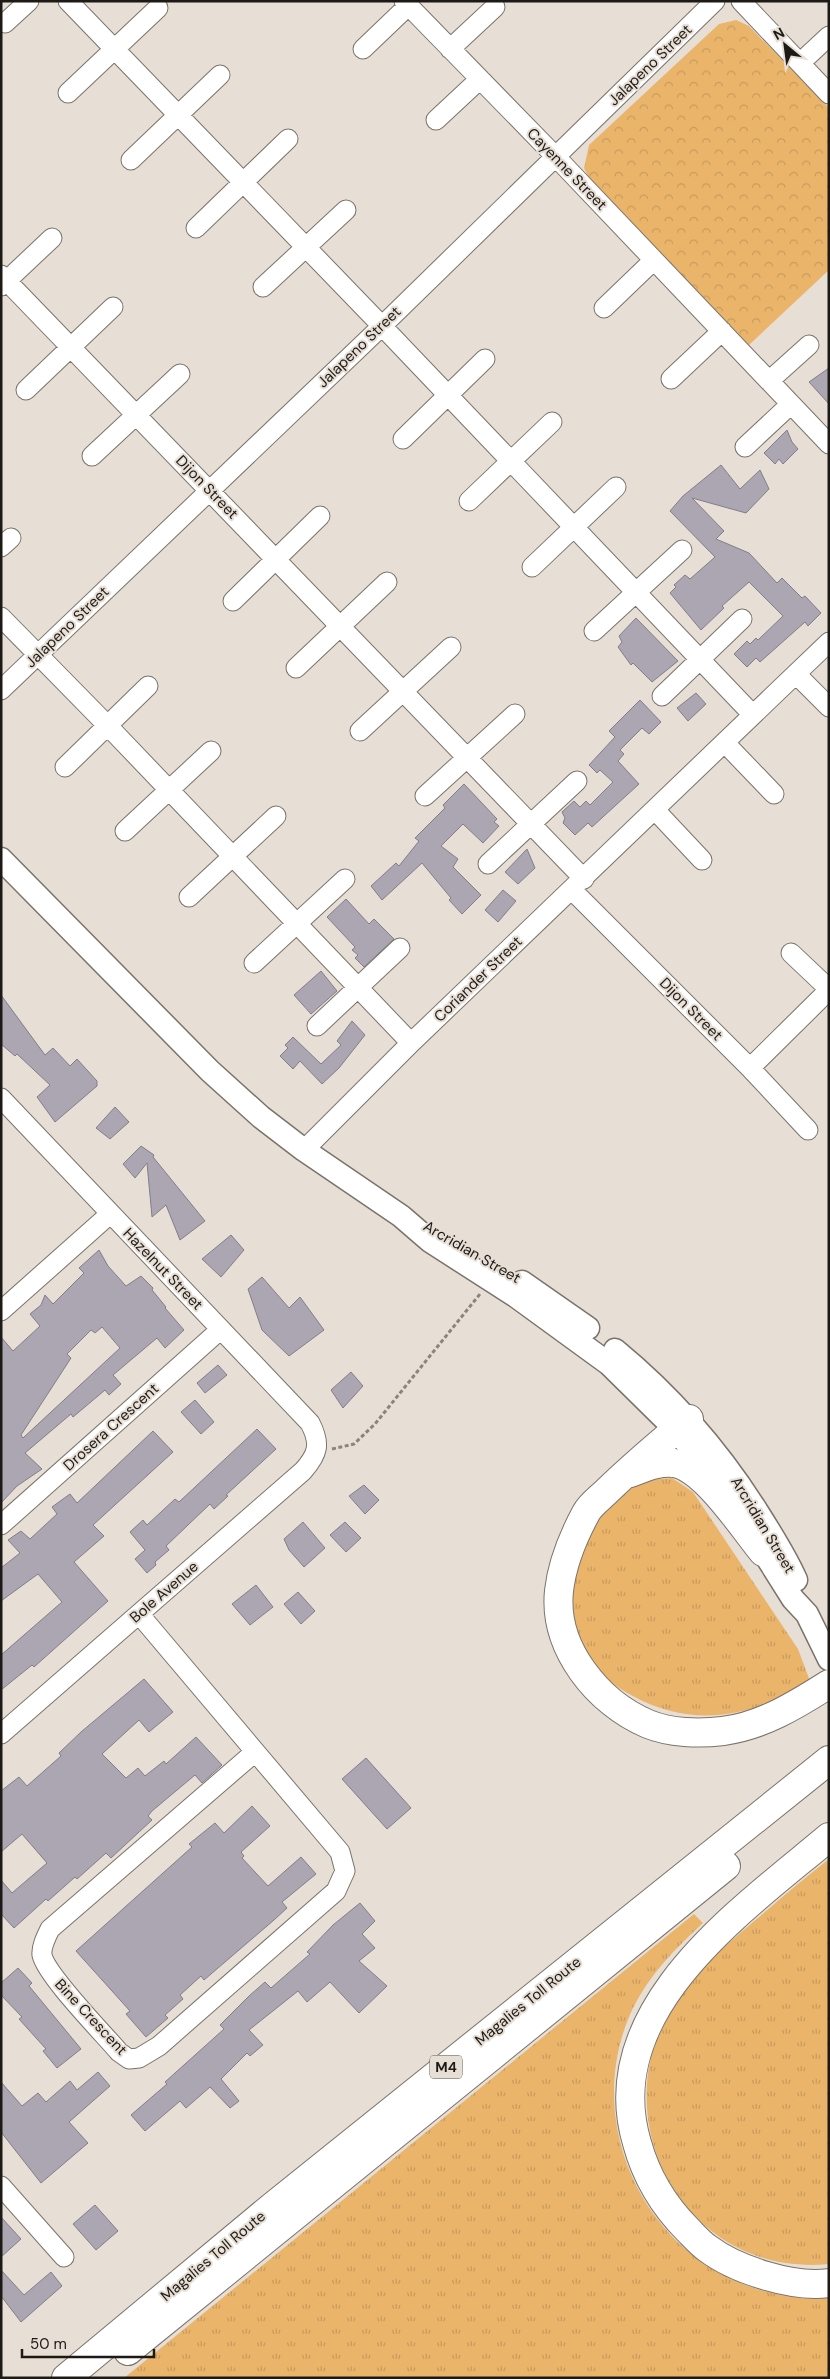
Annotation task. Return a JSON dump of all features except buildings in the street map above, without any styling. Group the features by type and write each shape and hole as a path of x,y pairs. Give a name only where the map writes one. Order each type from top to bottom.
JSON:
{"highway":[{"path":"682,1425 624,1475 587,1511 566,1556 559,1593 562,1624 573,1657 588,1678 614,1705 649,1724 687,1732 722,1731 755,1724 800,1703 829,1684"},
{"path":"624,1475 657,1464 674,1463 691,1469 705,1480 763,1552"},
{"name":"Magalies Toll Route","path":"66,2378 273,2206 829,1760"},
{"name":"Magalies Toll Route","path":"95,2378 829,1784"},
{"path":"829,1837 710,1939 680,1973 655,2008 639,2048 629,2087 632,2128 642,2161 658,2193 680,2222 707,2248 744,2268 782,2280 829,2283"}],"street":[{"path":"5,23 28,1"},
{"path":"68,1 382,326 753,715"},
{"name":"Jalapeno Street","path":"1,690 209,489 382,326 715,1"},
{"path":"741,1 829,94"},
{"name":"Cayenne Street","path":"363,49 406,4 555,156 829,444"},
{"path":"450,48 495,7"},
{"path":"68,92 158,8"},
{"path":"800,63 829,36"},
{"path":"131,160 220,75"},
{"path":"436,120 480,79"},
{"path":"196,228 288,139"},
{"path":"263,286 307,248 346,210"},
{"name":"Dijon Street","path":"52,238 3,281 137,414 531,824 578,884 808,1130"},
{"path":"604,308 654,260"},
{"path":"26,390 113,307"},
{"path":"671,379 722,331"},
{"path":"769,381 809,345"},
{"path":"403,439 485,360"},
{"path":"92,456 180,374"},
{"path":"745,447 791,404"},
{"path":"469,501 552,422"},
{"path":"532,567 616,487"},
{"path":"233,601 320,516"},
{"path":"594,631 682,550"},
{"path":"296,668 387,582"},
{"path":"1,617 108,726 169,792 411,1043"},
{"path":"662,696 701,661 742,619"},
{"name":"Coriander Street","path":"304,1150 411,1043 829,642"},
{"path":"360,731 450,647"},
{"path":"796,674 829,707"},
{"path":"65,768 148,686"},
{"path":"425,796 515,714"},
{"path":"724,742 774,794"},
{"path":"126,831 211,752"},
{"path":"488,864 577,781"},
{"path":"655,810 702,860"},
{"path":"189,897 276,816"},
{"path":"1,859 210,1071 261,1116 304,1150 401,1216"},
{"path":"254,963 345,879"},
{"path":"317,1026 400,948"},
{"path":"750,1068 829,990 791,953"},
{"name":"Hazelnut Street","path":"1,1098 310,1423 316,1434 316,1448"},
{"path":"1,1311 110,1214"},
{"name":"Arcridian Street","path":"401,1216 430,1241 492,1280 609,1364 682,1425 734,1475 776,1541 803,1596 810,1621 829,1659"},
{"name":"Arcridian Street","path":"401,1216 430,1227 557,1305 641,1372 682,1425 793,1599 810,1621"},
{"name":"Drosera Crescent","path":"1,1525 220,1330"},
{"name":"Bole Avenue","path":"1,1734 303,1471 314,1459 316,1448"},
{"name":"Bine Crescent","path":"139,1614 340,1852 345,1870 336,1891 159,2046 139,2058 130,2059 119,2052 51,1974 42,1954 45,1940 50,1929 255,1752"},
{"path":"1,2186 64,2257"}],"path":[{"path":"316,1448 342,1448 358,1440 375,1424 492,1280"}],"green space":[{"path":"736,20 749,26 829,108 829,270 749,345 590,180 584,168 589,145 719,24"},
{"path":"672,1478 693,1492 798,1649 810,1681 767,1704 722,1715 699,1715 654,1706 610,1682 593,1665 582,1646 576,1625 573,1603 574,1581 579,1559 587,1539 597,1520 625,1490 633,1485 655,1479"},
{"path":"829,1859 829,2264 780,2262 737,2247 701,2222 673,2188 654,2148 647,2104 651,2058 668,2013 696,1975 730,1942"},
{"path":"694,1914 703,1923 664,1962 647,1984 633,2008 619,2048 614,2090 618,2130 629,2170 648,2206 674,2238 706,2264 743,2284 764,2291 796,2296 829,2298 829,2378 124,2378"}]}
